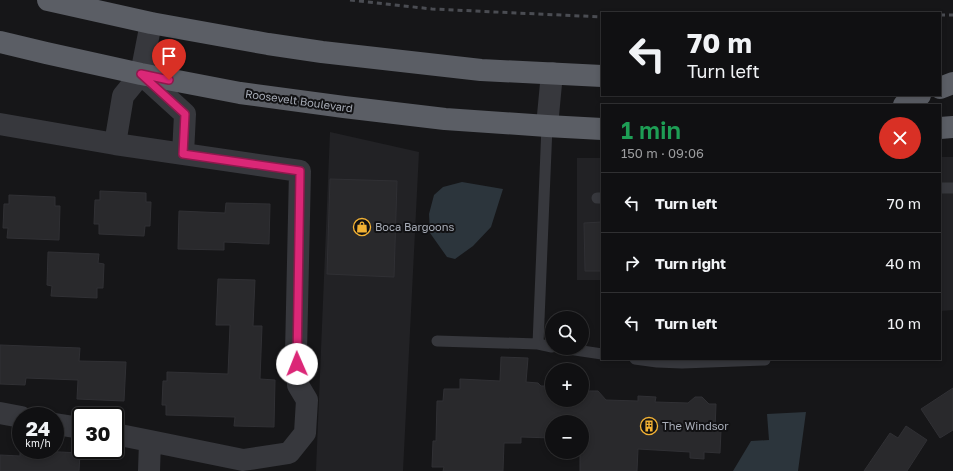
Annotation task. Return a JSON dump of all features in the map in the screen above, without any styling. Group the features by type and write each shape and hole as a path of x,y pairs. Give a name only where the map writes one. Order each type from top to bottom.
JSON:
{"highway":[{"path":"48,0 151,23 322,52 481,70 601,76"},
{"name":"Roosevelt Boulevard","path":"0,42 141,74 240,93 445,119 601,129"},
{"path":"941,76 953,76"},
{"path":"941,88 953,83"},
{"path":"906,104 918,96"},
{"path":"941,128 953,128"}],"street":[{"path":"115,144 123,96 141,74 151,23"},
{"path":"547,126 552,73"},
{"path":"141,74 185,114 183,154"},
{"path":"0,124 115,144 300,171 296,353 298,386 307,400 305,433 289,453 243,460 124,436"},
{"path":"0,414 12,416"},
{"path":"149,471 150,441"}],"lane":[{"path":"538,344 547,126"},
{"path":"941,188 953,188"},
{"path":"437,341 545,345"},
{"path":"589,352 601,354"},
{"path":"643,360 682,363 764,360"}],"shaded area":[{"path":"330,132 419,152 403,471 316,471"},
{"path":"941,157 953,157 953,310 941,311"},
{"path":"577,158 601,158 601,280 577,280"},
{"path":"462,182 503,189 491,227 473,246 455,259 447,257 430,233 429,214 434,195 443,187"},
{"path":"806,412 798,471 733,471 751,441 769,440 767,414"}],"building":[{"name":"Boca Bargoons","path":"330,179 397,181 394,277 327,274"},
{"path":"100,191 146,193 146,202 151,202 150,226 145,226 144,236 99,234 99,224 94,224 95,200 100,200"},
{"path":"9,195 55,197 55,206 60,206 59,240 7,238 8,228 3,228 4,204 9,204"},
{"path":"226,203 270,204 269,244 224,242 224,250 178,249 179,211 225,213"},
{"path":"601,222 601,271 585,271 584,223"},
{"path":"48,252 99,254 98,263 104,264 103,288 97,288 97,298 51,296 52,286 47,285"},
{"path":"218,279 255,280 253,326 262,326 260,379 275,380 274,427 234,426 235,417 166,415 166,405 162,405 163,381 167,381 167,372 228,374 230,325 216,325"},
{"path":"0,345 80,348 79,361 126,362 124,401 77,399 78,380 26,378 25,385 0,384"},
{"name":"The Windsor","path":"501,357 528,358 526,382 538,383 541,386 545,386 545,407 589,407 589,391 598,391 606,400 638,401 638,396 656,397 655,402 688,403 695,397 702,397 709,404 716,404 715,430 721,430 720,453 704,452 704,459 690,458 690,452 638,449 637,471 580,471 580,459 589,459 589,415 545,415 545,438 521,437 521,443 504,443 503,471 443,471 444,467 432,467 433,441 436,441 437,401 443,401 444,389 460,389 460,379 500,381"},
{"path":"953,388 953,430 940,438 921,409"},
{"path":"906,426 927,440 907,471 864,471 890,433 898,438"},
{"path":"64,452 72,453 72,459 80,459 79,471 0,471 0,455 12,456 12,459 64,459"}],"railway":[{"path":"350,0 432,9 601,17"},
{"path":"941,15 953,15"}],"place":[{"name":"Boca Bargoons","path":"362,227"},
{"name":"The Windsor","path":"649,426"}],"route":[{"path":"169,80 141,74 185,114 183,154 300,171 297,364"}]}
